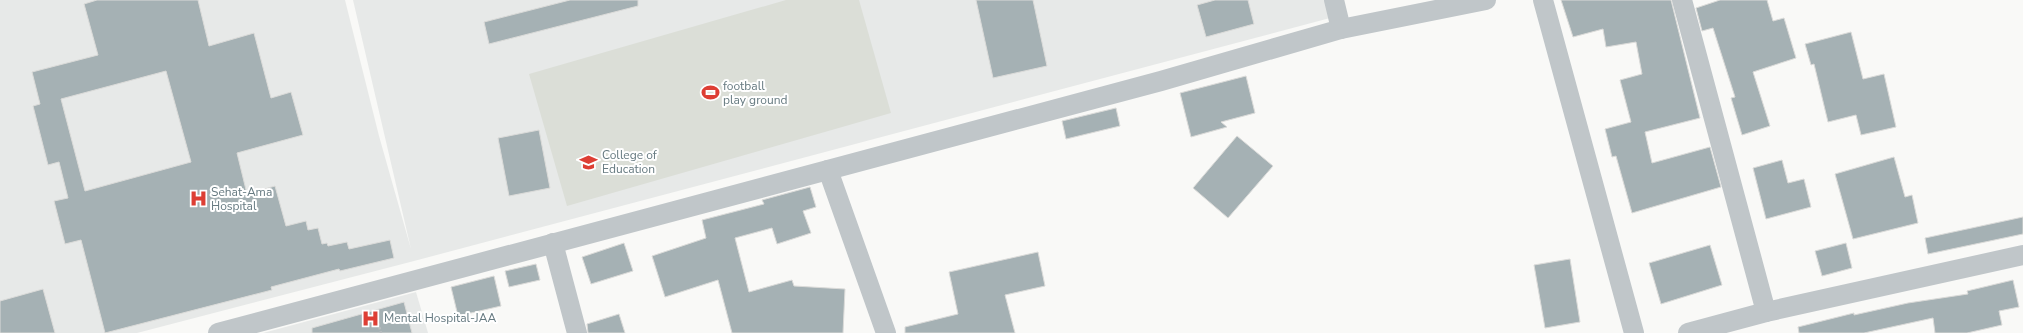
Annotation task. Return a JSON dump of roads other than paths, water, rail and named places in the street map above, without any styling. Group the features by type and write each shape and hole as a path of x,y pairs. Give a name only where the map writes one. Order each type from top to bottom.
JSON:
{"street":[{"path":"1334,0 1342,29"},
{"path":"218,333 1154,83 1342,29 1486,0"},
{"path":"1543,0 1634,333"},
{"path":"1682,0 1766,312"},
{"path":"828,170 886,333"},
{"path":"553,243 577,333"},
{"path":"1688,333 1766,312 2023,255"}],"place":[{"name":"football play ground","path":"710,93"},
{"name":"College of Education","path":"589,162"},
{"name":"Sehat-Ama Hospital","path":"198,199"},
{"name":"Mental Hospital-JAA","path":"371,318"}]}
